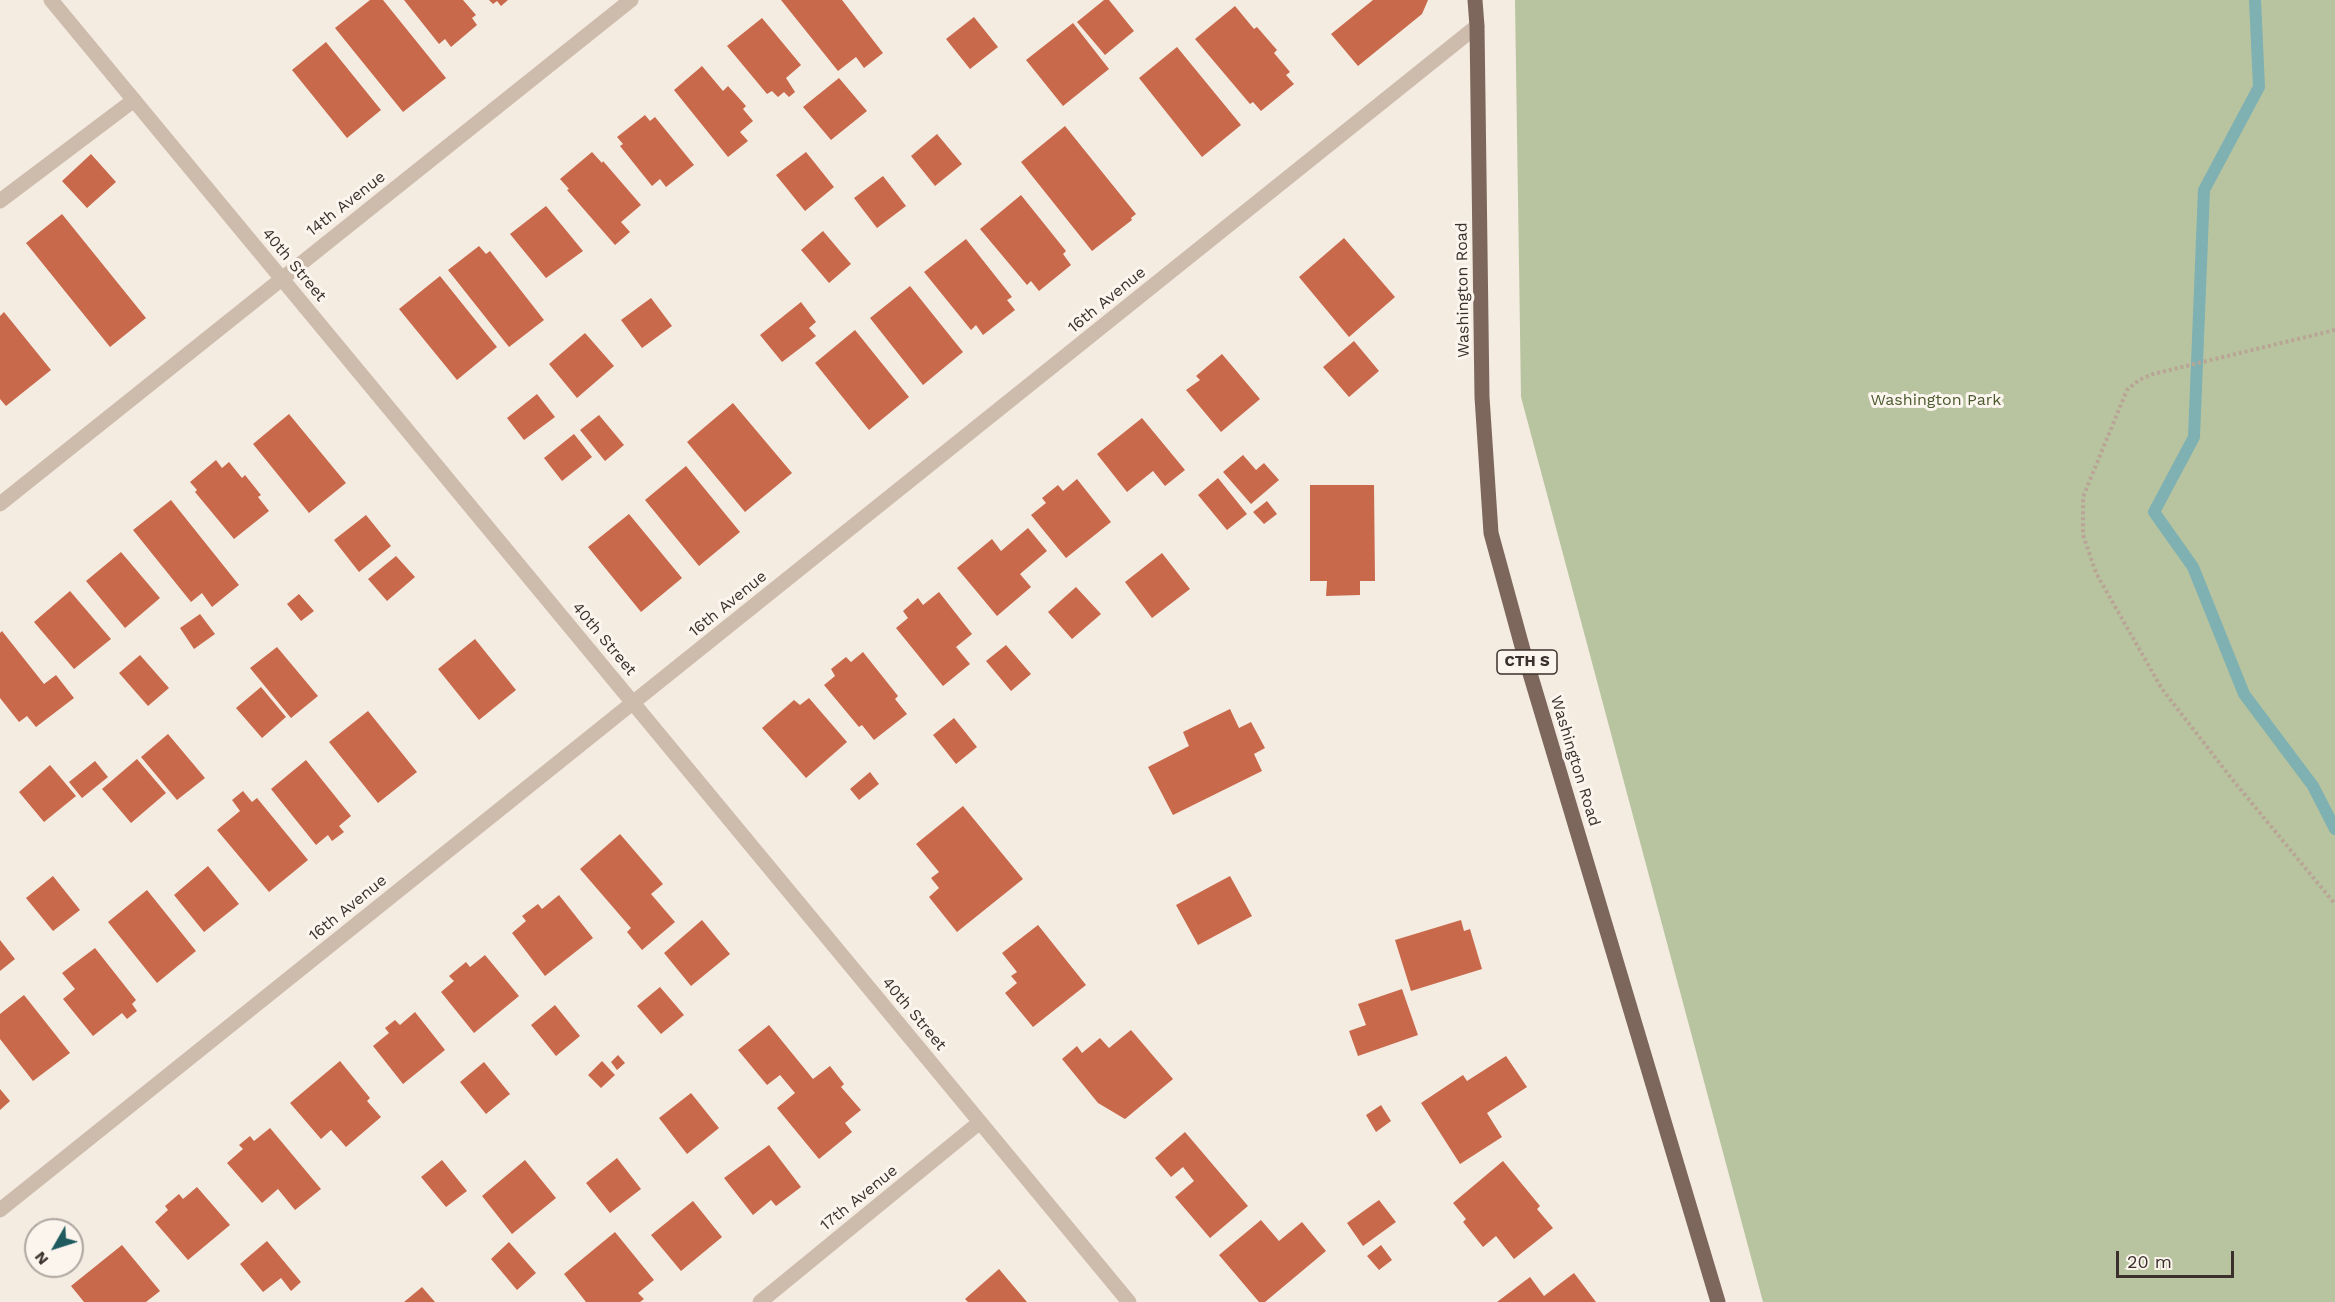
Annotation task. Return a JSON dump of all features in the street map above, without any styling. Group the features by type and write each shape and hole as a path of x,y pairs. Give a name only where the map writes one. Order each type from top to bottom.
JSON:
{"main road":[{"name":"Washington Road","path":"1475,0 1478,26 1482,397 1491,533 1527,662 1718,1302"}],"street":[{"name":"40th Street","path":"51,0 1129,1302"},
{"name":"14th Avenue","path":"0,504 631,0"},
{"name":"16th Avenue","path":"0,1210 1478,26"},
{"path":"0,201 134,100"},
{"name":"17th Avenue","path":"760,1302 980,1122"}],"path":[{"path":"2335,330 2146,377 2127,390 2083,497 2083,535 2096,573 2162,688 2232,779 2335,904"}],"green space":[{"name":"Washington Park","path":"1515,0 2335,0 2335,1302 1763,1302 1521,397"}],"building":[{"path":"370,0 383,0 446,78 403,112 335,28"},
{"path":"404,0 463,0 476,15 472,18 477,25 451,47 445,39 439,44"},
{"path":"489,0 508,0 501,6 497,1 493,4"},
{"path":"781,0 842,0 883,53 864,68 856,57 838,71"},
{"path":"1104,0 1109,0 1134,31 1105,55 1077,22"},
{"path":"1373,0 1428,0 1422,14 1358,66 1331,34"},
{"path":"1235,6 1254,29 1257,27 1277,50 1274,53 1290,72 1286,75 1294,84 1261,111 1253,102 1250,104 1195,39"},
{"path":"974,17 998,47 970,69 946,39"},
{"path":"762,18 801,65 786,78 795,92 789,97 784,92 778,97 772,91 767,94 727,46"},
{"path":"1073,23 1109,69 1063,106 1026,60"},
{"path":"326,42 381,110 347,138 292,70"},
{"path":"1177,47 1241,125 1202,157 1139,78"},
{"path":"702,66 723,91 728,86 746,106 743,109 753,121 740,132 748,141 728,157 674,90"},
{"path":"839,78 867,111 831,140 803,107"},
{"path":"645,115 650,121 655,117 694,165 666,187 660,179 652,186 620,146 623,144 617,137"},
{"path":"1065,126 1136,214 1131,218 1132,220 1092,251 1021,162"},
{"path":"937,134 962,164 935,186 911,156"},
{"path":"592,152 602,163 603,161 641,205 621,222 630,232 615,245 560,179"},
{"path":"806,152 834,187 805,211 776,175"},
{"path":"91,154 116,182 87,208 62,181"},
{"path":"883,176 906,206 877,228 854,198"},
{"path":"1021,195 1066,251 1063,254 1071,265 1039,291 1031,281 1027,285 980,229"},
{"path":"546,206 583,251 546,278 510,234"},
{"path":"62,214 146,318 110,347 26,243"},
{"path":"823,231 851,264 829,283 801,250"},
{"path":"1344,238 1395,297 1349,337 1299,277"},
{"path":"966,239 1012,297 1007,300 1015,310 983,335 976,325 971,330 924,272"},
{"path":"479,246 486,254 490,251 544,320 509,347 448,270"},
{"path":"440,276 497,347 457,380 399,309"},
{"path":"910,286 963,352 923,385 870,318"},
{"path":"651,298 672,326 642,348 621,320"},
{"path":"801,302 816,322 809,328 816,336 782,362 760,335"},
{"path":"4,312 51,370 6,406 0,399 0,316"},
{"path":"855,330 909,397 869,430 815,363"},
{"path":"585,333 614,366 577,398 549,364"},
{"path":"1354,341 1379,371 1349,397 1323,367"},
{"path":"1222,354 1260,399 1221,432 1186,390 1200,380 1196,376"},
{"path":"537,394 555,417 524,440 507,418"},
{"path":"733,403 792,473 745,512 687,442"},
{"path":"289,414 346,483 309,513 253,444"},
{"path":"599,415 624,445 605,461 580,430"},
{"path":"1142,418 1185,470 1165,486 1153,471 1127,492 1097,454"},
{"path":"574,434 592,457 562,481 544,458"},
{"path":"1243,455 1256,470 1264,463 1279,480 1251,504 1223,472"},
{"path":"216,460 222,468 229,462 242,478 245,475 261,495 258,497 269,511 234,539 195,492 197,490 190,482"},
{"path":"686,466 740,532 699,566 645,500"},
{"path":"1218,478 1247,514 1227,530 1198,495"},
{"path":"1077,479 1111,522 1066,558 1031,515 1046,503 1042,498 1058,485 1063,491"},
{"path":"1310,485 1374,485 1375,581 1360,581 1360,595 1326,596 1327,581 1310,581"},
{"path":"171,500 239,585 212,607 202,593 191,602 133,530"},
{"path":"1267,501 1277,514 1264,524 1253,512"},
{"path":"629,514 682,578 641,612 588,547"},
{"path":"366,515 391,546 359,572 334,540"},
{"path":"1028,528 1047,551 1020,574 1031,587 997,616 957,568 992,539 1001,551"},
{"path":"121,552 160,598 125,628 86,581"},
{"path":"1162,553 1190,589 1152,618 1125,582"},
{"path":"396,556 415,577 387,601 368,579"},
{"path":"1076,587 1101,614 1072,639 1048,612"},
{"path":"70,591 111,639 74,669 34,622"},
{"path":"939,592 972,634 956,647 970,664 943,686 896,628 908,618 903,611 918,598 923,605"},
{"path":"299,594 314,611 301,621 287,604"},
{"path":"200,614 215,634 194,649 180,628"},
{"path":"2,631 44,684 56,675 74,698 36,727 27,716 19,722 0,698 0,633"},
{"path":"475,639 516,690 479,720 438,669"},
{"path":"1006,645 1031,674 1011,691 986,661"},
{"path":"277,647 318,696 291,718 250,668"},
{"path":"863,652 898,696 895,699 907,714 874,740 862,725 859,727 824,685 835,676 831,669 846,657 851,662"},
{"path":"140,655 169,688 148,706 119,673"},
{"path":"261,687 286,717 262,738 236,708"},
{"path":"809,698 847,742 806,778 762,728 794,700 800,705"},
{"path":"1230,709 1239,728 1251,722 1265,748 1254,754 1262,771 1173,815 1148,767 1189,746 1183,732"},
{"path":"368,711 417,772 378,803 329,742"},
{"path":"954,718 977,747 956,764 933,735"},
{"path":"168,734 205,778 177,800 141,757"},
{"path":"137,759 166,793 131,823 102,789"},
{"path":"306,760 351,816 339,826 344,832 332,841 328,835 316,845 271,789"},
{"path":"95,761 108,777 82,798 69,782"},
{"path":"50,765 76,796 44,822 19,792"},
{"path":"870,772 879,784 859,800 850,789"},
{"path":"243,791 252,802 257,798 308,860 269,892 217,830 240,811 232,800"},
{"path":"963,806 1023,879 957,932 929,897 939,888 931,878 939,872 916,844"},
{"path":"620,834 663,884 651,894 675,922 642,950 627,932 631,928 580,869"},
{"path":"208,866 239,904 204,932 174,895"},
{"path":"53,876 80,910 53,931 26,898"},
{"path":"1230,876 1252,916 1198,945 1176,905"},
{"path":"147,890 196,951 157,983 108,922"},
{"path":"559,895 593,938 545,976 512,933 526,921 522,916 538,904 542,909"},
{"path":"702,920 730,954 691,986 664,953"},
{"path":"1461,920 1464,931 1470,929 1482,969 1411,991 1395,940"},
{"path":"1038,925 1086,985 1033,1027 1005,993 1017,983 1011,976 1017,972 1002,953"},
{"path":"0,940 15,959 0,971"},
{"path":"95,948 136,1000 132,1004 137,1011 127,1019 122,1013 93,1036 63,999 75,989 62,973"},
{"path":"485,955 519,996 474,1033 441,992 454,981 449,976 466,962 470,967"},
{"path":"660,987 684,1015 661,1034 637,1006"},
{"path":"1402,989 1418,1035 1358,1056 1349,1031 1366,1025 1358,1004"},
{"path":"24,995 70,1053 33,1081 0,1039 0,1014"},
{"path":"555,1005 580,1036 556,1056 531,1025"},
{"path":"415,1012 445,1050 403,1084 373,1046 389,1033 385,1028 395,1020 400,1025"},
{"path":"769,1025 813,1079 830,1066 844,1084 841,1087 861,1110 845,1123 852,1132 819,1159 777,1108 795,1093 780,1075 767,1085 738,1050"},
{"path":"1131,1030 1173,1079 1125,1119 1098,1103 1062,1059 1077,1046 1082,1053 1100,1038 1109,1048"},
{"path":"618,1055 625,1063 617,1070 611,1062"},
{"path":"1506,1056 1527,1087 1487,1113 1502,1137 1460,1164 1421,1103 1463,1075 1467,1081"},
{"path":"340,1061 370,1098 367,1101 381,1117 346,1147 331,1130 321,1139 290,1103"},
{"path":"602,1061 615,1075 601,1088 588,1075"},
{"path":"484,1062 510,1094 486,1114 460,1082"},
{"path":"0,1089 10,1101 0,1110"},
{"path":"691,1093 719,1128 687,1154 659,1118"},
{"path":"1381,1105 1391,1121 1376,1132 1366,1115"},
{"path":"270,1128 321,1189 295,1210 278,1189 262,1203 227,1163 243,1149 239,1145 250,1136 254,1141"},
{"path":"1185,1132 1248,1206 1210,1238 1175,1197 1194,1181 1183,1167 1171,1177 1155,1158"},
{"path":"769,1145 801,1187 776,1206 771,1200 753,1215 724,1178"},
{"path":"617,1158 641,1189 610,1213 586,1183"},
{"path":"442,1160 467,1191 446,1207 421,1177"},
{"path":"525,1160 556,1198 512,1234 482,1196"},
{"path":"1503,1161 1540,1206 1537,1209 1553,1228 1514,1259 1496,1236 1483,1247 1463,1222 1466,1219 1453,1203"},
{"path":"197,1187 230,1225 188,1260 155,1222 168,1210 165,1206 179,1194 183,1199"},
{"path":"1379,1200 1396,1222 1363,1246 1347,1223"},
{"path":"693,1201 722,1237 681,1271 651,1235"},
{"path":"1261,1220 1279,1241 1302,1222 1326,1251 1265,1302 1259,1302 1219,1255"},
{"path":"615,1232 654,1280 638,1293 644,1299 640,1302 586,1302 564,1274"},
{"path":"267,1241 301,1282 291,1291 281,1278 263,1292 240,1264"},
{"path":"509,1242 536,1273 517,1290 491,1259"},
{"path":"122,1245 160,1291 146,1302 84,1302 71,1286 84,1278 84,1276"},
{"path":"1381,1245 1392,1260 1379,1270 1367,1256"},
{"path":"999,1269 1027,1302 968,1302 965,1299"},
{"path":"1574,1273 1596,1302 1497,1302 1530,1277 1544,1296"},
{"path":"422,1287 435,1302 404,1302"}],"waterway":[{"path":"2255,0 2259,87 2204,190 2194,437 2154,512 2193,567 2244,694 2313,786 2335,829"}]}
